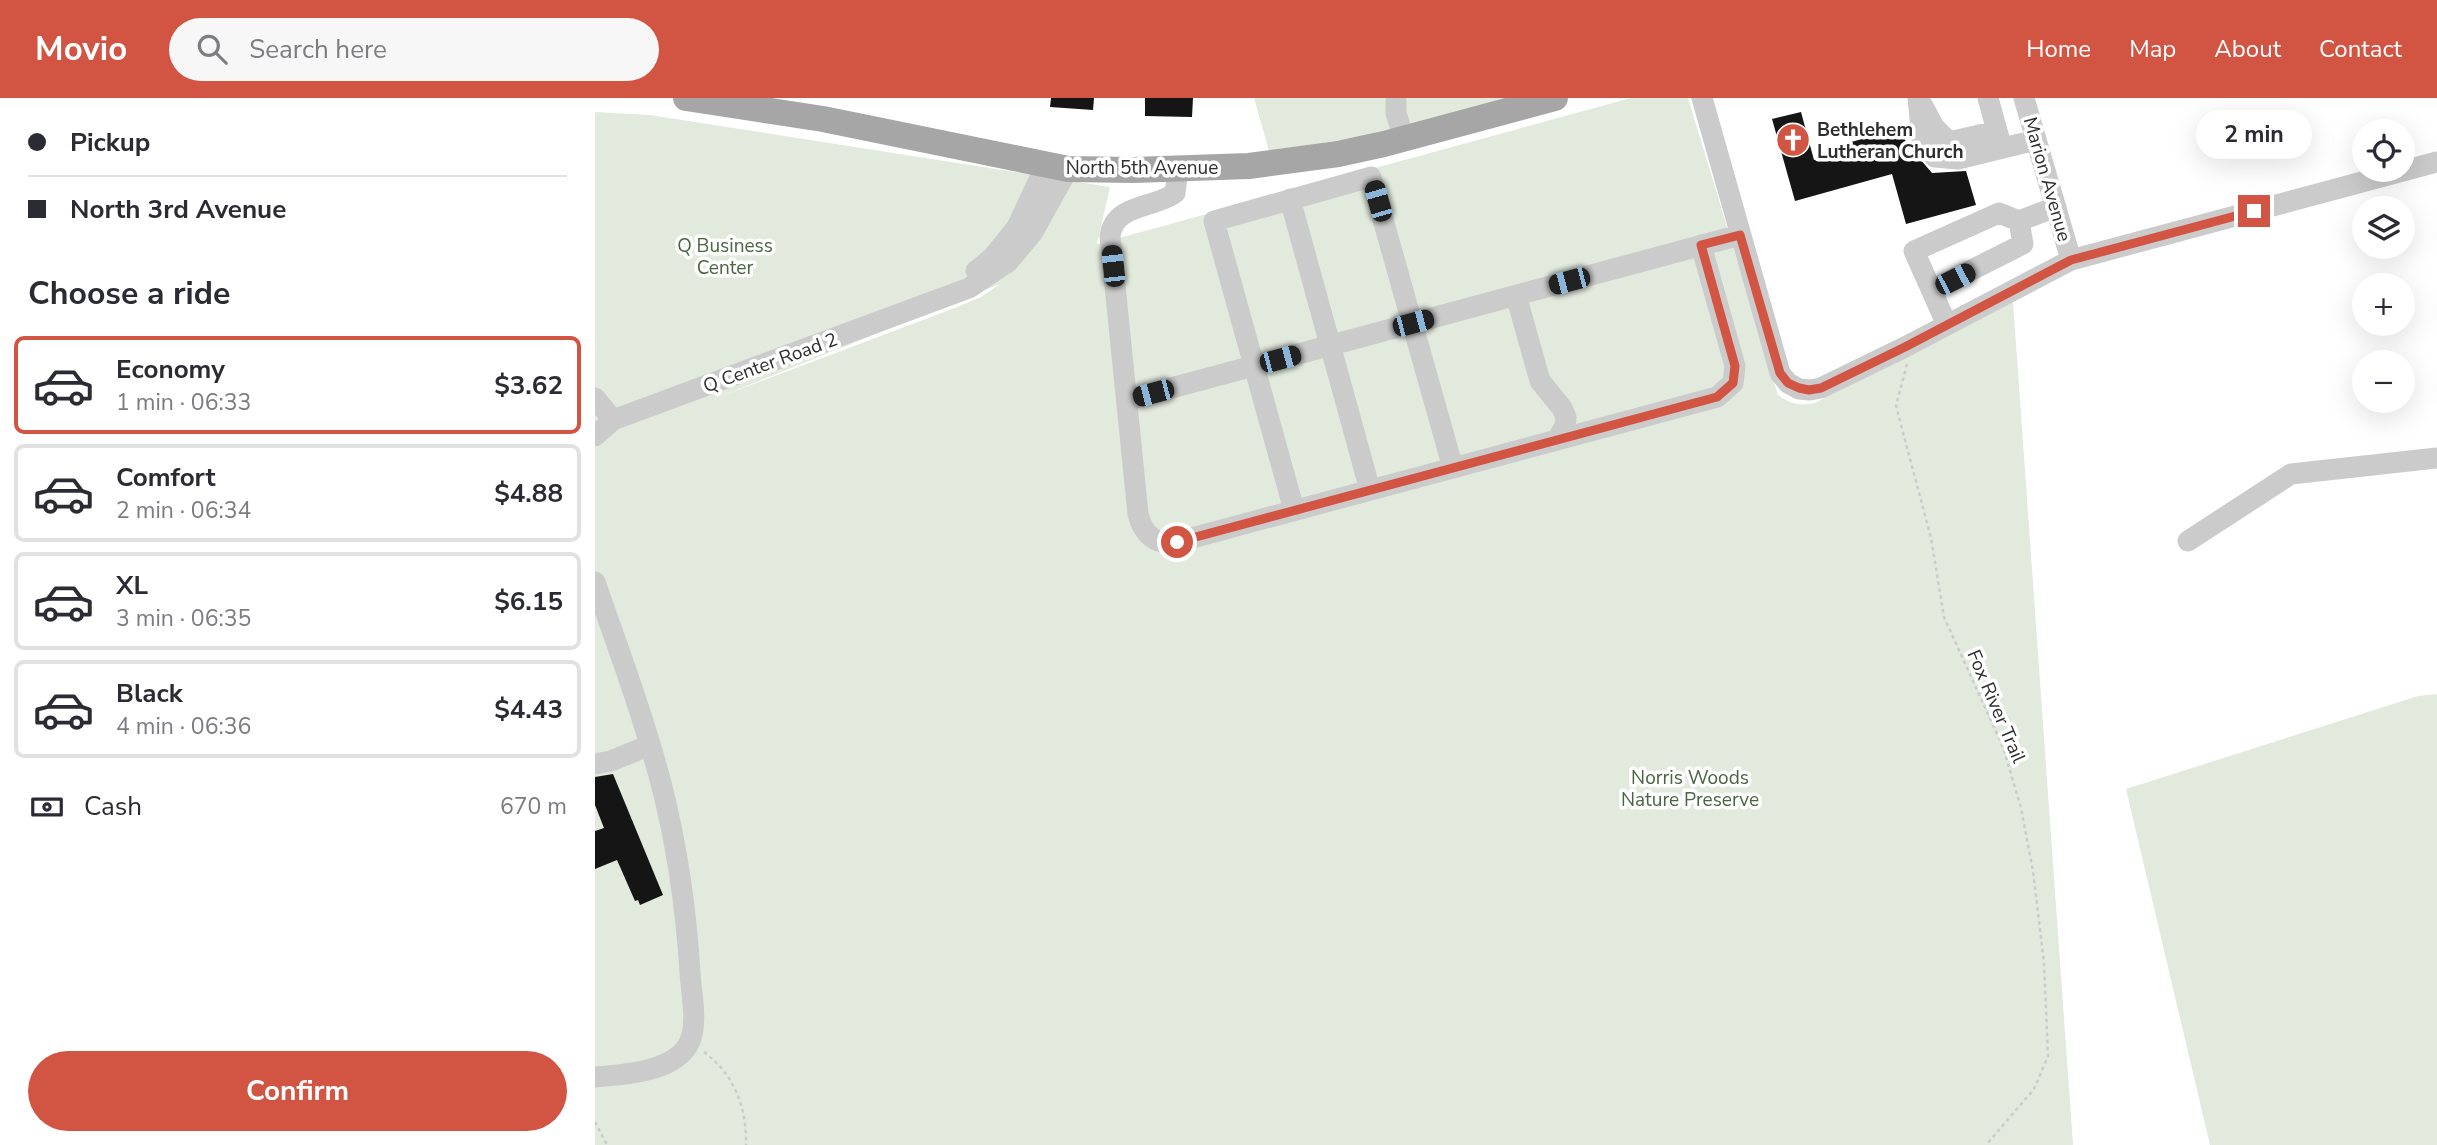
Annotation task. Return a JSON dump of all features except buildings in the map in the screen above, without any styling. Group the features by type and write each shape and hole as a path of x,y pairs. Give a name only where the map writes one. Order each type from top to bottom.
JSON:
{"main road":[{"name":"North 5th Avenue","path":"686,98 749,103 1057,167 1178,169 1249,166 1338,154 1555,98"}],"street":[{"path":"1702,98 1774,357 1780,373 1788,383 1809,390 1821,388 1905,347 2071,260 2437,162"},
{"path":"1919,98 1934,127 1949,142 2036,140"},
{"path":"1988,98 1999,139"},
{"name":"Marion Avenue","path":"2024,98 2071,260"},
{"path":"1394,103 1404,139"},
{"name":"Q Center Road 2","path":"595,436 613,420 969,288 1008,262 1033,232 1057,167"},
{"path":"1178,169 1177,188 1172,195 1127,212 1111,229 1110,239 1138,514 1143,529 1154,540 1169,543 1708,400 1723,393 1733,383 1735,366 1701,245"},
{"path":"1294,510 1214,220 1371,177 1453,468"},
{"path":"1290,200 1370,490"},
{"path":"1948,325 1914,251 1999,213 2019,221 2056,207"},
{"path":"1932,290 2023,244 2019,221"},
{"path":"1127,400 1740,235"},
{"path":"1516,295 1540,381 1566,417 1565,426 1557,440"},
{"path":"595,398 613,420"},
{"path":"2188,541 2291,474 2437,458"},
{"path":"595,582 650,745 676,850 688,940 693,1025 689,1042 677,1056 661,1066 617,1076 595,1077"},
{"path":"595,764 611,761 650,745"}],"path":[{"name":"Fox River Trail","path":"1905,347 1907,364 1896,406 1931,538 1944,617 2003,747 2021,807 2033,871 2044,963 2048,1056 2034,1089 1986,1145"},
{"path":"689,1042 716,1062 736,1089 746,1126 746,1145"},
{"path":"595,1122 605,1144"}],"green space":[{"path":"1254,98 1513,98 1354,138 1269,151"},
{"name":"Norris Woods Nature Preserve","path":"1631,98 1688,98 1778,395 1782,398 1795,404 1815,403 2013,302 2073,1145 595,1145 595,112 650,115 1110,187 1097,244","holes":["1000,284 981,297 952,309 714,399"]},
{"path":"2437,694 2437,1145 2210,1145 2126,789 2418,696"}],"place":[{"name":"Bethlehem Lutheran Church","path":"1793,140"}],"route":[{"path":"1177,542 1717,397 1733,383 1735,366 1701,245 1740,235 1780,373 1788,383 1809,390 1821,388 1905,347 2071,260 2254,211"}],"park label":[{"name":"Q Business Center","path":"725,256"}]}
